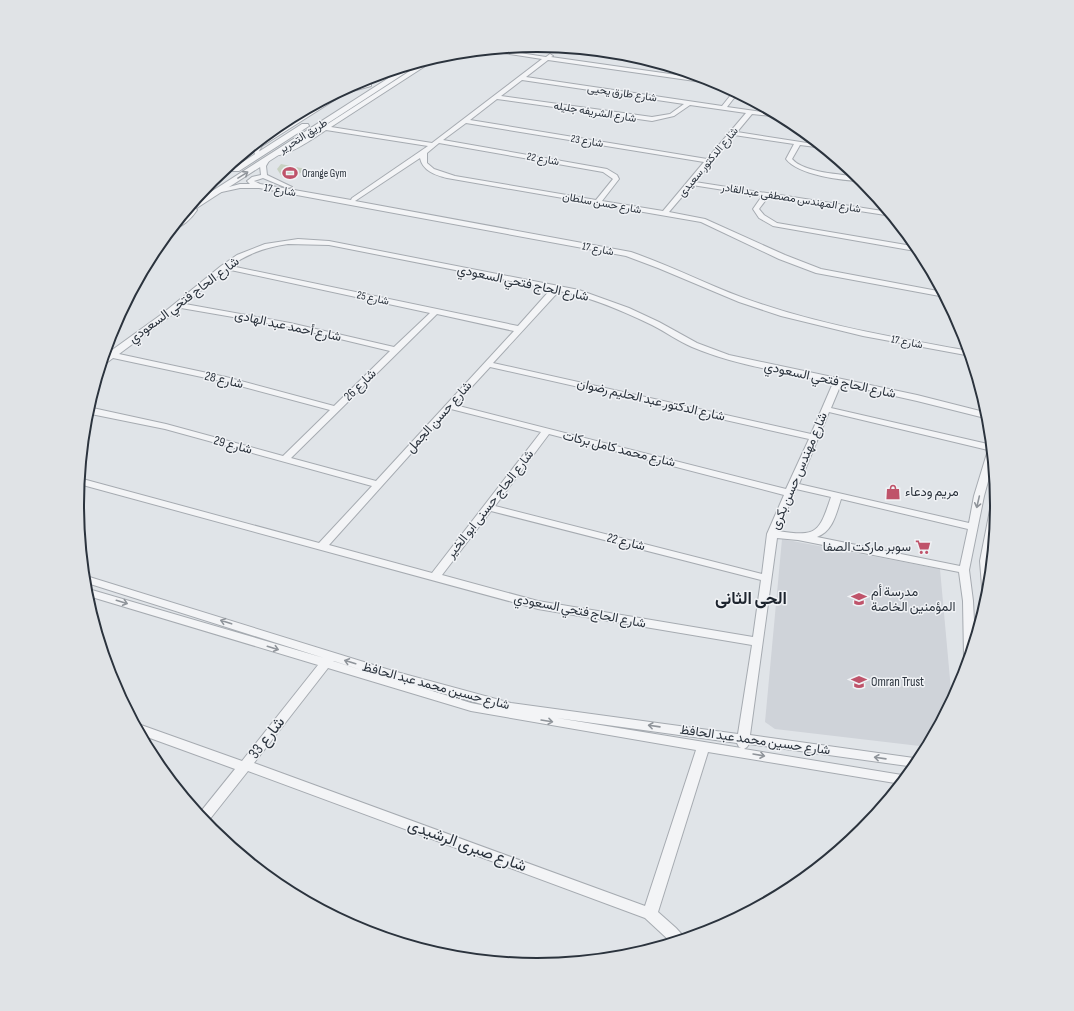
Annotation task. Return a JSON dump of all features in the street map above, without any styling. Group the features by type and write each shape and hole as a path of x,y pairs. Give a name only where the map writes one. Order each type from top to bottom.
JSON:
{"street":[{"path":"512,53 673,73"},
{"path":"521,53 548,57"},
{"path":"354,199 424,152 548,57"},
{"path":"322,128 371,95 417,68"},
{"name":"طريق التحرير","path":"200,202 267,159 322,128 331,118 371,95 406,71"},
{"name":"شارع طارق يحيى","path":"520,78 766,114"},
{"name":"طريق التحرير","path":"225,177 258,154 317,118 355,90"},
{"path":"723,108 732,96"},
{"name":"شارع الشريفه جليله","path":"496,97 652,119 678,114 688,103"},
{"name":"شارع الدكتور سعيدى","path":"665,213 751,112"},
{"path":"317,118 331,118"},
{"name":"شارع 23","path":"464,121 709,161"},
{"path":"304,126 312,125 322,128 435,143"},
{"path":"733,133 812,145"},
{"name":"شارع 22","path":"435,143 605,170 615,176 616,179 598,202"},
{"path":"798,143 789,159 793,165 806,170 849,177"},
{"path":"256,150 258,154"},
{"name":"شارع حسن سلطان","path":"424,152 422,157 423,162 427,167 443,175 665,213 711,223 788,260 819,271 938,294"},
{"name":"شارع 17","path":"267,159 263,166 264,176 290,187 611,246 660,259 742,294 777,306 854,326 961,347"},
{"path":"238,165 245,164"},
{"path":"259,186 250,181 254,178 264,176"},
{"name":"شارع المهندس مصطفى عبدالقادر","path":"690,183 884,213"},
{"name":"شارع 17","path":"217,191 240,186 259,186 628,254 667,267 720,292 790,316 851,331 963,353"},
{"path":"766,195 756,210 762,218 775,224 910,248"},
{"path":"186,218 192,214 193,210"},
{"name":"شارع الحاج فتحي السعودي","path":"109,357 180,305 226,267 248,252 284,242 313,241 576,292 626,310 710,352 838,382 917,398 981,414"},
{"name":"شارع 25","path":"226,267 518,329"},
{"name":"شارع حسن الجمل","path":"322,546 518,329 557,288"},
{"name":"شارع أحمد عبد الهادى","path":"180,305 290,325 396,350"},
{"name":"شارع 26","path":"285,459 436,312"},
{"name":"شارع 28","path":"112,355 226,380 337,408"},
{"name":"شارع الدكتور عبد الحليم رضوان","path":"487,364 814,437"},
{"name":"شارع مهندس حسن بكرى","path":"740,752 745,739 772,534 790,489 838,382"},
{"name":"شارع محمد كامل بركات","path":"448,406 790,489 837,495 973,527"},
{"path":"826,409 987,447"},
{"name":"شارع 29","path":"93,411 166,427 377,484"},
{"name":"شارع الحاج حسنى ابو الخير","path":"434,578 547,431"},
{"path":"969,640 968,601 964,570 973,527 990,480"},
{"name":"شارع الحاج فتحي السعودي","path":"84,485 322,546 434,578 538,605 758,642"},
{"path":"772,534 802,537 814,535 822,530 827,523 837,495"},
{"name":"شارع 22","path":"488,507 765,578"},
{"path":"789,535 964,570"},
{"path":"986,572 985,561 990,536"},
{"name":"شارع حسين محمد عبد الحافظ","path":"90,580 471,707 899,779"},
{"name":"شارع حسين محمد عبد الحافظ","path":"92,592 329,660 511,706 911,762"},
{"name":"شارع 33","path":"206,815 329,660"},
{"name":"شارع صبرى الرشيدى","path":"143,730 246,766 650,914 676,937"},
{"path":"650,914 703,747"}],"shaded area":[{"path":"782,539 940,569 951,690 944,706 921,746 775,729 765,722"}],"green space":[{"name":"Orange Gym","path":"281,164 306,169 290,180 282,177 277,169"}],"place":[{"name":"Orange Gym","path":"290,173"},
{"name":"مريم ودعاء","path":"893,492"},
{"name":"سوبر ماركت الصفا","path":"923,547"},
{"name":"مدرسة أم المؤمنين الخاصة","path":"859,599"},
{"name":"Omran Trust","path":"859,682"}],"district":[{"name":"الحى الثانى","path":"751,599"}]}
